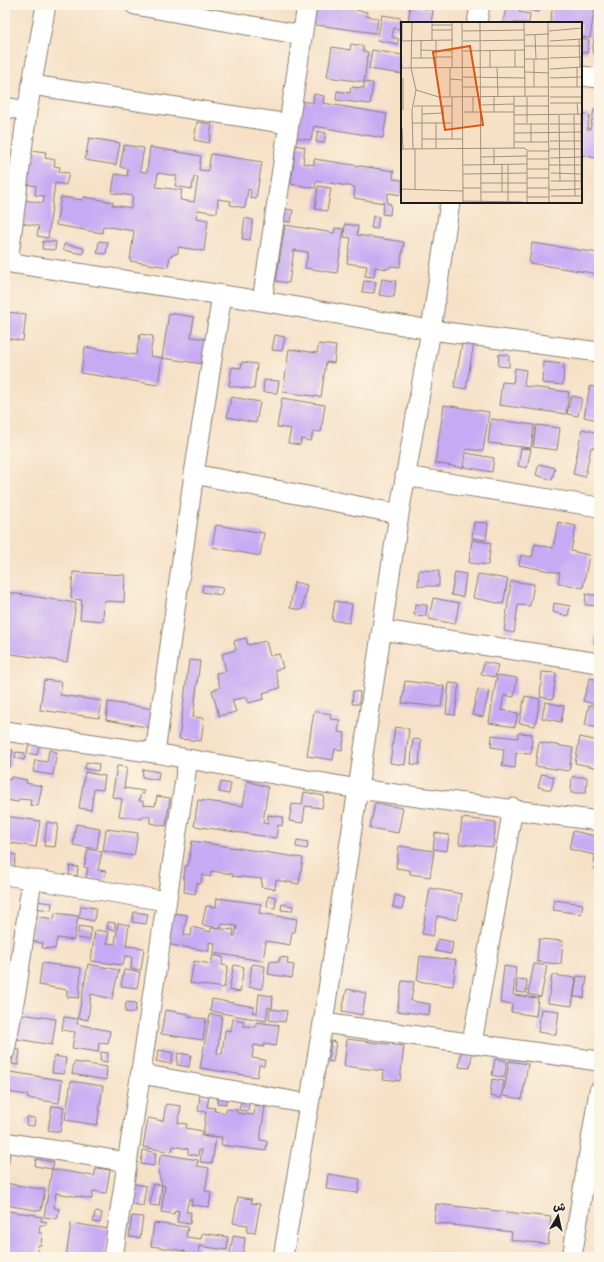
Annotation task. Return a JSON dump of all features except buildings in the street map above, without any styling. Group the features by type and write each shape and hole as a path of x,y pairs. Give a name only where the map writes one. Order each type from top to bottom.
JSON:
{"street":[{"path":"46,5 27,111 6,262 262,301 431,330 599,352"},
{"path":"135,5 302,35"},
{"path":"262,301 307,5"},
{"path":"477,22 480,5"},
{"path":"582,76 599,78"},
{"path":"32,85 289,124"},
{"path":"5,107 27,111"},
{"path":"283,1257 323,1023 399,514 431,330 450,203"},
{"path":"155,753 194,474 222,295"},
{"path":"194,474 399,514"},
{"path":"405,476 599,507"},
{"path":"382,630 599,663"},
{"path":"5,731 155,753 358,789 513,808 599,821"},
{"path":"113,1257 188,759"},
{"path":"472,1043 513,808"},
{"path":"5,875 166,901"},
{"path":"5,1051 11,986 32,879"},
{"path":"323,1023 599,1061"},
{"path":"141,1074 309,1104"},
{"path":"572,1257 599,1091"},
{"path":"5,1142 127,1162"}]}
